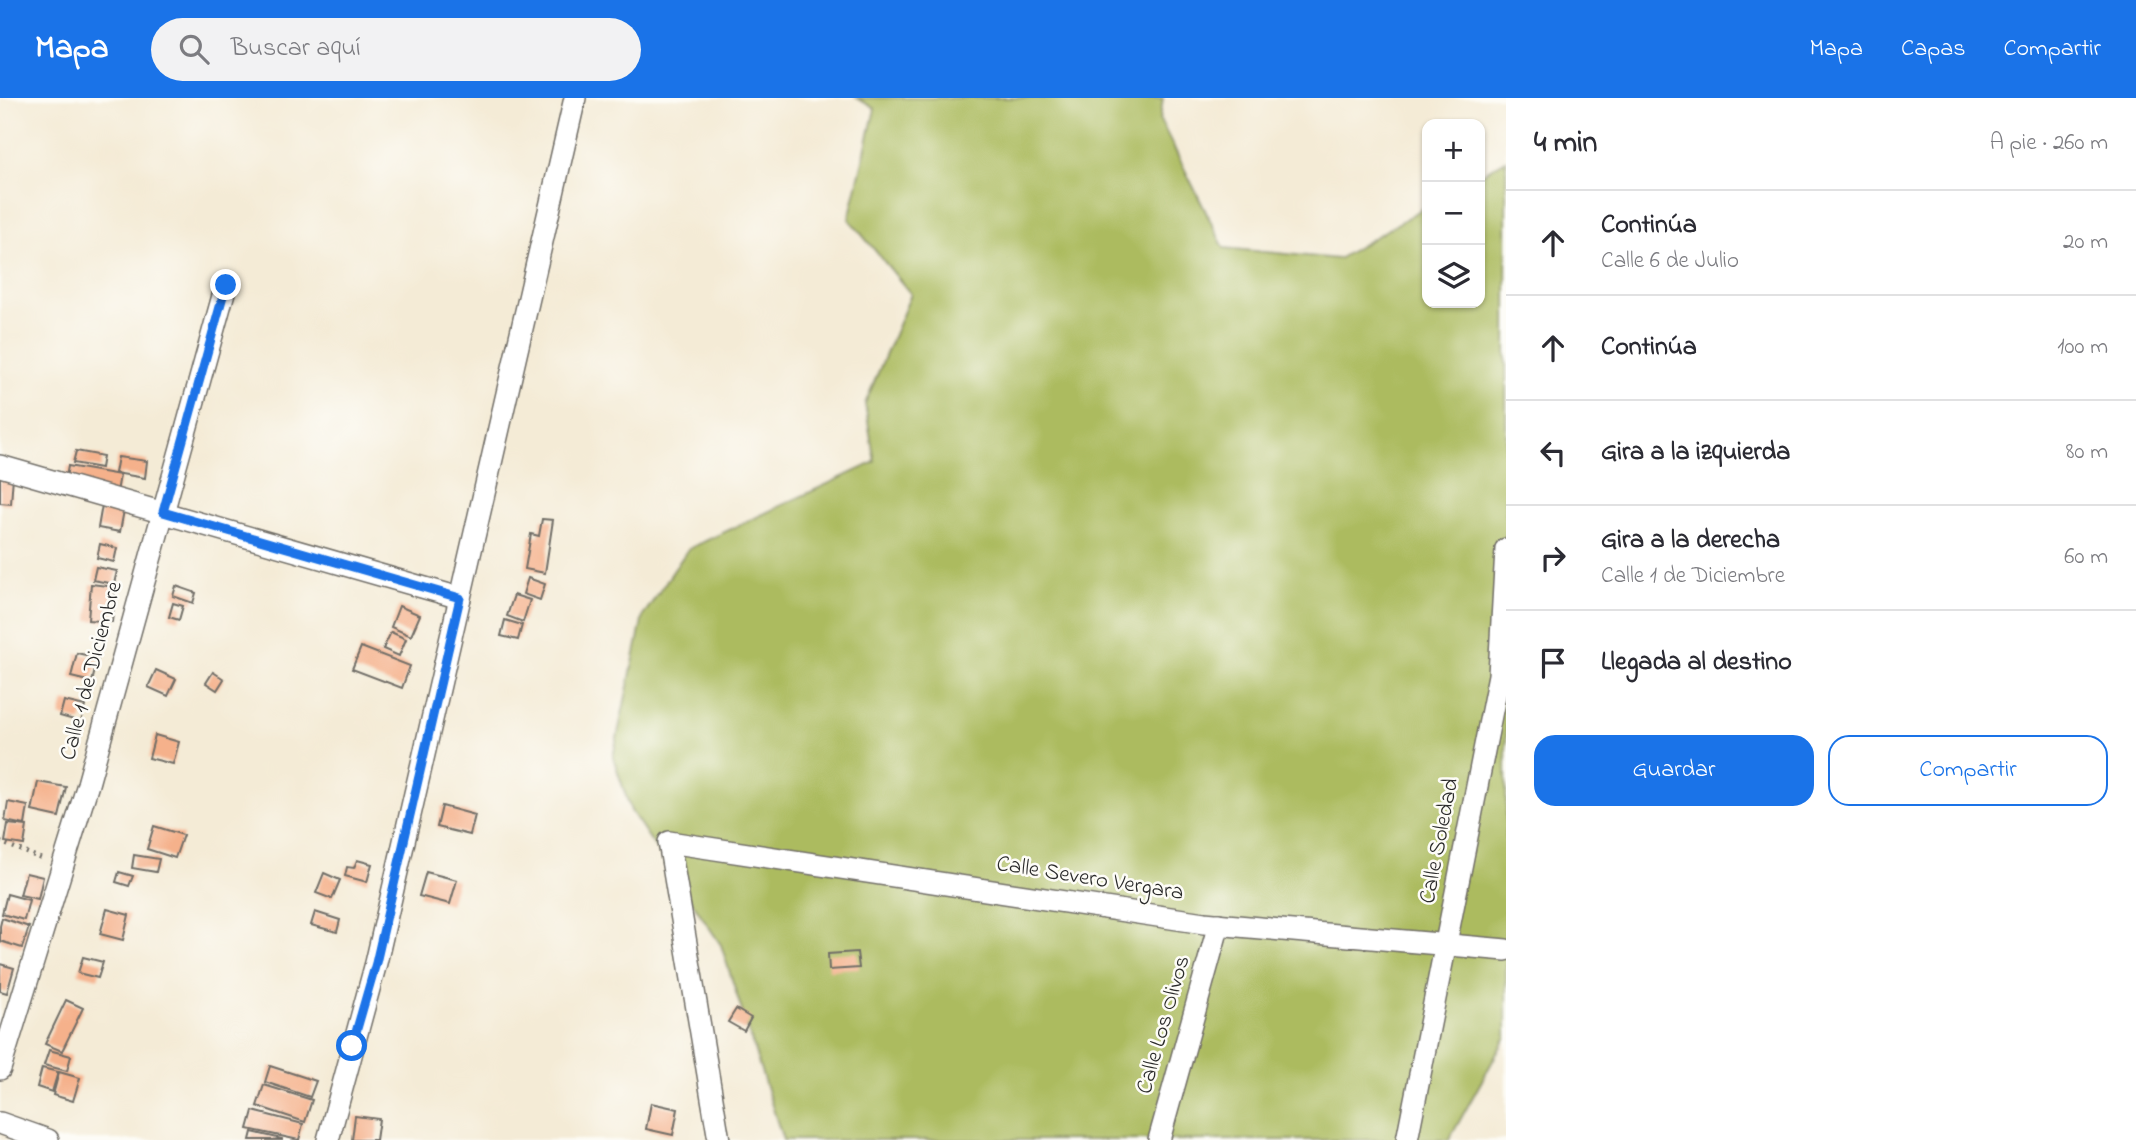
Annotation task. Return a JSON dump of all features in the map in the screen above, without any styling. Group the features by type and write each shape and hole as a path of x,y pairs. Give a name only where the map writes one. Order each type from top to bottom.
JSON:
{"street":[{"path":"328,1140 376,963 575,98"},
{"name":"Calle 1 de Diciembre","path":"0,1069 88,784 226,285"},
{"path":"0,466 460,598"},
{"name":"Calle Soledad","path":"1407,1140 1499,675 1506,549"},
{"name":"Calle Severo Vergara","path":"719,1140 669,842 1219,924 1506,950"},
{"name":"Calle Los Olivos","path":"1159,1140 1219,924"},
{"path":"0,1123 48,1140"}],"path":[{"path":"0,842 62,867"}],"green space":[{"path":"857,98 1163,98 1160,120 1224,248 1338,259 1422,209 1422,308 1485,308 1485,172 1506,160 1506,1037 1449,1140 783,1140 721,945 631,811 613,757 643,616 688,549 875,462 865,404 911,294 849,219 875,109"}],"building":[{"path":"76,451 103,456 101,468 73,463"},
{"path":"118,457 147,461 145,478 115,473"},
{"path":"68,466 120,475 115,504 63,495"},
{"path":"0,475 13,476 11,504 0,503"},
{"path":"102,505 124,510 120,532 98,528"},
{"path":"542,519 553,520 545,573 525,569 531,534 539,536"},
{"path":"100,544 117,548 114,562 97,558"},
{"path":"96,567 117,571 114,584 93,580"},
{"path":"528,578 545,584 540,600 523,594"},
{"path":"91,584 116,587 112,622 88,620"},
{"path":"176,586 196,593 193,603 173,596"},
{"path":"514,595 530,600 523,622 507,616"},
{"path":"173,603 183,606 179,620 169,617"},
{"path":"399,606 420,615 411,636 391,627"},
{"path":"505,620 522,625 518,640 501,636"},
{"path":"391,632 406,639 399,656 383,649"},
{"path":"361,647 410,666 402,688 352,669"},
{"path":"77,653 98,658 92,682 71,677"},
{"path":"156,670 176,679 168,696 148,687"},
{"path":"213,672 224,679 217,690 206,683"},
{"path":"64,701 85,706 81,722 60,716"},
{"path":"155,735 179,742 173,764 149,758"},
{"path":"38,782 66,787 59,817 32,811"},
{"path":"8,802 28,806 25,825 5,821"},
{"path":"442,806 475,815 470,835 437,827"},
{"path":"8,824 27,826 24,845 5,842"},
{"path":"154,826 183,835 175,858 147,849"},
{"path":"134,855 159,859 156,872 132,868"},
{"path":"357,860 372,864 367,882 345,876 347,867 354,868"},
{"path":"119,872 133,876 129,886 116,882"},
{"path":"426,872 457,880 450,904 419,896"},
{"path":"26,873 43,877 38,899 20,895"},
{"path":"324,873 340,880 332,899 316,893"},
{"path":"7,894 29,900 24,920 2,914"},
{"path":"107,909 129,915 123,940 100,934"},
{"path":"315,912 340,920 337,932 311,925"},
{"path":"2,918 29,927 22,948 0,941"},
{"path":"857,952 859,968 829,970 828,954"},
{"path":"83,957 103,962 98,978 78,973"},
{"path":"0,964 14,968 7,993 0,991"},
{"path":"66,1000 83,1008 62,1051 45,1044"},
{"path":"736,1009 751,1018 744,1031 728,1022"},
{"path":"49,1050 71,1056 67,1071 44,1065"},
{"path":"270,1066 316,1081 310,1097 265,1082"},
{"path":"42,1068 58,1072 52,1092 37,1087"},
{"path":"59,1072 80,1078 73,1101 53,1095"},
{"path":"264,1085 312,1100 305,1122 257,1106"},
{"path":"651,1103 678,1109 673,1135 646,1129"},
{"path":"253,1111 303,1124 299,1140 248,1129"},
{"path":"355,1116 379,1119 376,1140 352,1140"},
{"path":"252,1132 282,1139 282,1140 250,1140"}],"route":[{"path":"226,285 163,512 460,598 376,963 352,1046"}]}
